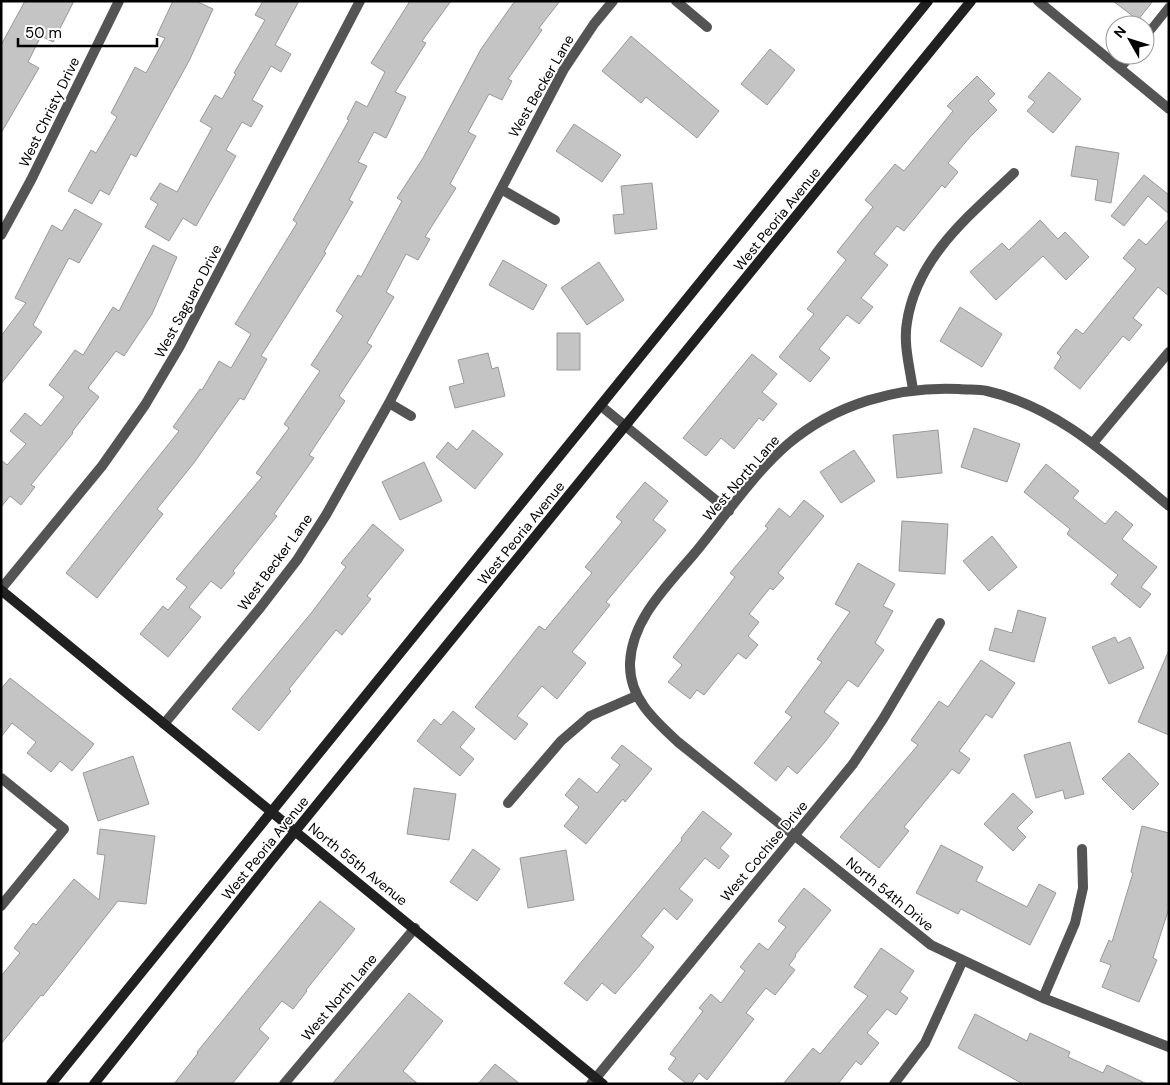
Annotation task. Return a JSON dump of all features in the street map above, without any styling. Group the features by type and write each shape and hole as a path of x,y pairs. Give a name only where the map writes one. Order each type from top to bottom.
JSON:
{"main road":[{"name":"West Peoria Avenue","path":"51,1084 928,1"},
{"name":"West Peoria Avenue","path":"94,1084 296,831 970,1"},
{"name":"North 55th Avenue","path":"1,589 415,928 596,1082"}],"street":[{"name":"West Christy Drive","path":"1,235 31,180 119,1"},
{"name":"West Saguaro Drive","path":"1,589 102,466 145,405 180,346 360,1"},
{"name":"West Becker Lane","path":"164,724 297,560 355,467 564,70 594,24 613,1"},
{"path":"676,1 707,27"},
{"path":"1038,1 1169,109"},
{"path":"914,390 907,354 907,323 915,292 928,262 958,227 1014,173"},
{"path":"501,189 555,220"},
{"path":"1093,444 1169,352"},
{"name":"West North Lane","path":"636,696 630,664 634,638 646,613 728,512 788,444 828,418 863,401 889,393 930,388 986,391 1026,403 1069,427 1093,444 1169,506"},
{"path":"389,403 411,416"},
{"path":"601,406 728,512"},
{"name":"West Cochise Drive","path":"596,1082 853,764 882,720 940,623"},
{"path":"508,803 561,741 590,716 636,696"},
{"name":"North 54th Drive","path":"636,696 648,714 678,742 931,945 1042,998 1169,1047"},
{"path":"1,778 64,829 1,906"},
{"path":"1042,998 1075,923 1083,888 1082,849"},
{"name":"West North Lane","path":"284,1084 415,928"},
{"path":"894,1084 925,1043 963,960"}],"lane":[{"path":"1155,24 1169,7"},
{"path":"1120,69 1123,65"}],"building":[{"path":"25,1 74,1 53,42 41,36 28,62 39,68 1,133 1,45"},
{"path":"173,1 196,1 213,9 189,61 136,157 131,154 109,195 100,190 92,204 68,191 91,150 96,153 117,117 111,113 135,67 146,73 165,38 157,35"},
{"path":"263,1 299,1 275,45 291,54 281,72 271,66 252,100 263,106 251,127 242,122 226,150 236,156 196,226 183,218 169,241 145,227 158,204 150,199 160,183 177,192 212,128 200,121 215,95 222,99 236,74 234,73 265,20 255,15"},
{"path":"410,1 451,1 422,41 426,43 395,92 406,97 386,138 374,132 358,162 367,166 349,200 353,202 324,252 326,253 261,356 267,359 244,400 240,398 193,464 157,509 163,514 97,598 66,573 179,431 173,427 200,389 202,390 219,361 231,368 251,334 235,324 297,223 293,220 349,120 347,119 356,101 367,107 385,72 371,63"},
{"path":"515,1 560,1 539,28 542,30 508,79 512,81 502,100 489,94 468,132 476,136 450,184 456,188 425,237 430,239 418,260 406,254 386,292 394,297 367,343 372,346 339,396 345,401 309,455 314,458 274,514 277,516 233,571 235,573 221,589 211,581 189,607 201,617 168,657 140,634 163,606 168,610 187,587 176,579 262,477 256,473 289,428 284,424 320,371 311,365 343,316 336,311 358,275 361,277 402,201 397,198 423,158 481,49"},
{"path":"1113,1 1153,1 1142,15 1131,15"},
{"path":"631,36 719,111 697,138 646,97 641,103 602,71"},
{"path":"770,49 795,70 767,105 741,84"},
{"path":"1049,72 1081,99 1053,133 1027,111 1035,102 1028,97"},
{"path":"977,76 995,94 988,101 997,110 948,163 958,172 945,188 942,185 904,231 897,226 874,254 888,265 861,298 873,307 859,324 847,315 819,349 830,358 810,382 779,357 814,314 807,309 846,260 837,252 873,207 865,200 895,164 904,171 953,111 947,106"},
{"path":"574,124 621,155 602,182 556,151"},
{"path":"1076,146 1119,153 1111,203 1095,200 1098,180 1071,176"},
{"path":"1144,175 1169,195 1169,214 1148,196 1124,226 1111,216"},
{"path":"652,183 657,229 615,234 613,215 624,214 621,186"},
{"path":"75,209 102,224 79,263 69,258 33,325 42,332 1,384 1,336 26,303 15,298 52,225 62,231"},
{"path":"1169,219 1169,296 1158,287 1133,318 1142,325 1129,341 1123,336 1080,389 1054,368 1061,357 1057,353 1076,329 1083,334 1136,269 1123,258 1139,239 1146,245"},
{"path":"1040,220 1058,239 1065,232 1089,257 1066,280 1043,256 996,300 970,272 1002,243 1009,250"},
{"path":"153,245 177,257 152,314 124,356 116,351 88,388 99,397 31,485 35,487 21,505 10,496 1,507 1,460 7,465 26,444 10,431 25,413 41,426 64,397 49,385 75,350 83,355 113,307 119,311"},
{"path":"503,260 547,285 533,310 489,285"},
{"path":"599,262 624,300 587,325 561,288"},
{"path":"960,307 1002,334 982,367 940,341"},
{"path":"557,333 580,333 580,370 557,370"},
{"path":"488,353 492,369 498,367 505,396 455,408 449,387 464,383 458,360"},
{"path":"752,354 777,374 762,392 777,404 763,421 759,418 734,449 721,438 706,456 683,438"},
{"path":"974,428 1020,444 1007,482 961,467"},
{"path":"473,430 503,454 475,489 436,457 448,442 457,450"},
{"path":"938,430 942,473 897,478 893,435"},
{"path":"854,450 875,481 841,503 820,472"},
{"path":"424,462 442,501 400,520 382,482"},
{"path":"1046,464 1079,491 1073,498 1105,524 1116,511 1133,525 1122,539 1157,567 1141,587 1151,594 1140,608 1111,584 1118,575 1067,534 1070,529 1024,492"},
{"path":"645,482 668,501 653,520 666,530 606,602 610,605 572,652 586,663 557,699 542,686 517,716 528,724 515,740 475,707 539,626 545,630 592,573 585,567 622,522 616,517"},
{"path":"804,500 824,516 778,573 784,578 773,590 770,588 749,614 759,622 748,636 758,645 746,659 738,653 704,695 697,690 690,699 668,682 682,665 673,657 735,577 730,573 768,528 765,526 779,508 790,517"},
{"path":"902,521 948,524 945,574 899,571"},
{"path":"373,524 404,550 367,596 371,599 342,635 336,630 289,689 291,691 259,731 232,709 312,612 346,567 341,563"},
{"path":"992,536 1017,567 989,591 963,561"},
{"path":"858,563 895,584 883,606 893,611 875,643 884,650 858,687 848,680 824,712 839,723 825,742 797,774 788,766 776,781 754,763 792,717 785,712 822,662 817,659 850,612 835,604"},
{"path":"1018,610 1046,618 1034,662 989,650 995,628 1012,633"},
{"path":"1115,637 1118,643 1130,637 1144,668 1109,684 1092,647"},
{"path":"1169,650 1169,735 1138,722"},
{"path":"981,660 1015,683 992,718 986,714 959,751 970,759 959,774 952,769 904,827 909,831 879,868 840,837 918,745 911,740 939,701 948,707"},
{"path":"10,678 94,744 72,771 60,761 51,772 27,753 36,742 12,723 1,737 1,689"},
{"path":"453,711 475,729 460,747 474,759 460,776 417,741 434,719 441,725"},
{"path":"1070,742 1084,794 1065,799 1063,790 1036,798 1024,755"},
{"path":"622,745 652,769 625,802 623,799 586,844 564,826 579,807 565,795 579,778 597,793 620,765 611,758"},
{"path":"1129,753 1159,784 1133,810 1102,779"},
{"path":"133,756 149,804 98,821 83,773"},
{"path":"414,788 456,794 449,840 407,834"},
{"path":"1013,793 1033,812 1017,828 1026,837 1013,851 984,824"},
{"path":"703,811 732,834 720,848 729,856 719,869 705,858 679,889 693,900 677,920 664,908 641,936 654,947 640,965 615,994 602,983 587,1001 564,983 682,840 681,838"},
{"path":"1142,826 1169,833 1169,908 1153,958 1157,960 1139,1002 1102,987 1111,965 1100,961 1109,940 1112,942 1133,873 1131,872"},
{"path":"100,829 155,836 146,904 118,901 43,996 41,995 1,1044 1,976 20,953 14,948 33,923 36,925 74,879 99,900 105,855 97,854"},
{"path":"941,845 983,867 976,881 1027,907 1039,884 1056,893 1030,945 961,909 958,914 916,893"},
{"path":"473,849 500,869 477,901 450,882"},
{"path":"566,850 574,900 528,908 520,858"},
{"path":"804,888 831,910 795,955 789,965 795,970 775,995 766,988 746,1013 754,1019 707,1080 699,1073 691,1084 687,1084 668,1069 676,1058 670,1054 703,1011 699,1008 711,994 721,1003 745,971 740,967 759,943 768,950 786,927 778,921"},
{"path":"320,901 355,929 293,1009 282,1001 259,1029 269,1038 232,1084 174,1084 197,1052"},
{"path":"881,948 914,971 900,992 908,998 896,1015 887,1009 867,1033 879,1043 861,1065 856,1061 838,1084 783,1084 813,1048 820,1054 868,996 854,987"},
{"path":"409,993 443,1021 403,1071 418,1084 332,1084"},
{"path":"975,1014 1027,1041 1030,1033 1070,1052 1068,1057 1103,1073 1107,1065 1147,1084 1023,1084 958,1048"},
{"path":"495,1064 520,1084 478,1084"}]}
